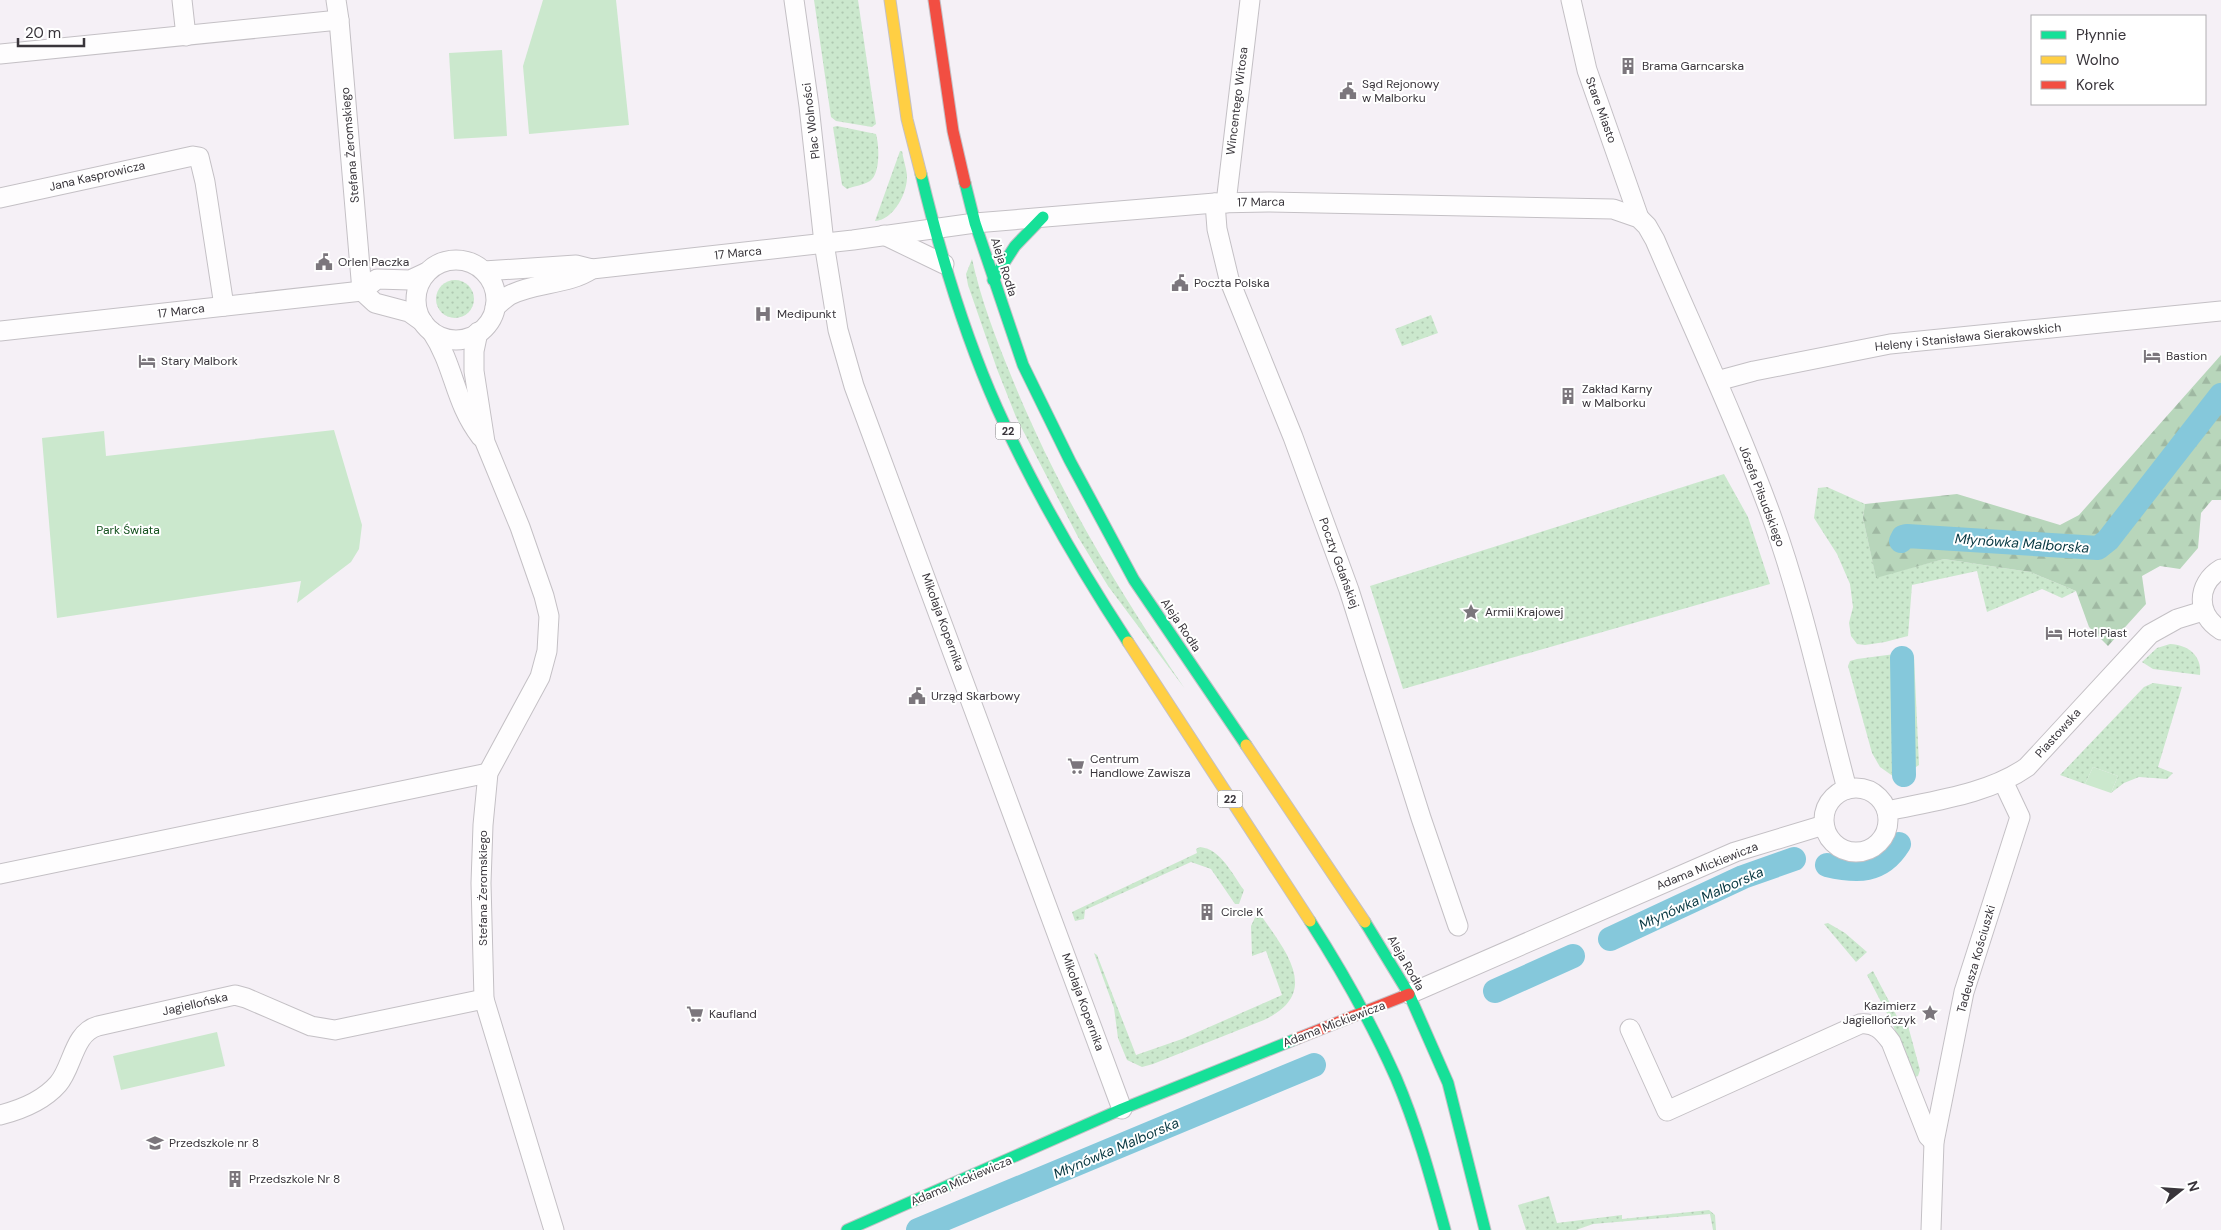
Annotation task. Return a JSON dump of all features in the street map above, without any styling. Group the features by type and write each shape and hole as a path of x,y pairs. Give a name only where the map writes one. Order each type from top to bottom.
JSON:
{"main road":[{"name":"22","path":"890,0 906,119 934,228 944,264 972,344 997,407 1045,505 1093,588 1324,943 1364,1012 1396,1079 1425,1159 1445,1230"},
{"name":"Aleja Rodła","path":"934,0 953,131 975,223 993,280 1024,365 1070,461 1134,580 1371,931 1409,994 1448,1083 1486,1230"},
{"path":"993,280 1006,256 1023,235 1043,217"},
{"name":"Adama Mickiewicza","path":"847,1230 1122,1109 1409,994"}],"street":[{"path":"182,0 186,36"},
{"name":"Stefana Żeromskiego","path":"336,0 340,20 362,291"},
{"name":"Plac Wolności","path":"794,0 809,106 824,243"},
{"name":"Wincentego Witosa","path":"1220,203 1250,0"},
{"name":"Stare Miasto","path":"1572,0 1587,70 1639,218"},
{"path":"0,54 340,20"},
{"name":"Jana Kasprowicza","path":"0,198 194,156 199,157 205,182 224,306"},
{"name":"17 Marca","path":"484,271 576,265 592,269 824,243 975,223 1220,203 1268,202 1567,208 1613,210 1639,218"},
{"name":"Poczty Gdańskiej","path":"1220,203 1217,229 1229,279 1292,437 1349,590 1424,827 1458,926"},
{"name":"Józefa Piłsudskiego","path":"1639,218 1647,226 1655,240 1717,381 1771,516 1791,578 1847,789"},
{"path":"884,235 944,264"},
{"name":"Mikołaja Kopernika","path":"824,243 838,330 854,386 1122,1109"},
{"path":"362,291 375,303 408,312 428,327 443,337 467,338 486,325 495,307 495,294 491,282 484,271 473,264 461,260 448,260 436,265 425,273 418,285 416,297 418,310 428,327"},
{"name":"17 Marca","path":"495,307 508,296 520,291 581,276 592,269"},
{"name":"17 Marca","path":"0,331 362,291 378,279 410,280 425,273"},
{"name":"Heleny i Stanisława Sierakowskich","path":"1717,381 1754,371 1896,343 2221,311"},
{"name":"Stefana Żeromskiego","path":"428,327 444,350 468,421 484,442 520,527 549,616 547,651 540,677 488,774 483,825 481,883 484,999 554,1230"},
{"name":"Stefana Żeromskiego","path":"478,332 474,351 474,370 484,442"},
{"path":"2221,569 2207,581 2202,591 2203,611 2207,619 2221,630"},
{"name":"Piastowska","path":"1887,812 2003,781 2028,767 2150,634 2177,619 2203,611"},
{"path":"0,874 488,774"},
{"name":"Tadeusza Kościuszki","path":"1931,1230 1934,1142 1964,992 2020,817 2003,781"},
{"path":"1860,788 1872,792 1883,802 1887,812 1888,824 1885,834 1880,842 1863,852 1854,852 1835,845 1829,838 1824,825 1826,809 1831,800 1847,789 1860,788"},
{"name":"Adama Mickiewicza","path":"1409,994 1735,852 1824,825"},
{"name":"Jagiellońska","path":"0,1115 26,1106 58,1085 67,1071 84,1035 90,1028 98,1026 235,995 311,1026 335,1030 484,999"},
{"path":"1630,1029 1666,1111 1860,1024 1870,1024 1883,1032 1891,1042 1928,1136 1934,1142"}],"green space":[{"path":"543,0 616,0 629,125 529,134 523,66"},
{"path":"814,0 858,0 876,124 872,127 836,121 831,117"},
{"path":"502,50 507,136 454,139 449,53"},
{"path":"837,126 876,134 878,166 874,177 865,184 847,189 842,185 833,127"},
{"path":"900,151 902,151 907,175 905,189 894,210 888,216 875,221"},
{"path":"972,259 984,304 1000,349 1049,460 1090,538 1136,614 1185,689 1108,586 1078,537 1016,417 968,285 966,274"},
{"path":"455,280 469,285 474,299 469,313 455,318 441,313 436,299 441,285"},
{"path":"1431,315 1438,333 1402,346 1395,329"},
{"path":"2221,355 2221,500 2212,500 2201,513 2198,548 2180,569 2160,566 2142,576 2146,604 2108,646 2089,627 2076,591 2030,572 1944,559 1876,578 1863,518 1865,504 1957,494 2060,525 2079,515"},
{"name":"Park Świata","path":"334,430 362,525 359,549 351,562 297,603 301,581 57,618 42,438 104,431 106,456"},
{"path":"1724,474 1748,517 1770,584 1403,689 1370,586"},
{"path":"1827,487 1865,504 1863,518 1876,577 1944,559 2030,572 2076,591 2062,598 2042,589 1987,612 1977,571 1912,585 1908,636 1885,642 1865,645 1857,644 1851,636 1849,623 1853,607 1850,584 1837,554 1814,518 1818,488"},
{"path":"2170,644 2183,646 2192,652 2199,662 2200,675 2153,669 2142,662 2157,648"},
{"path":"1910,652 1914,656 1919,765 1897,779 1880,767 1872,753 1848,666 1850,661 1857,659"},
{"path":"2153,683 2182,687 2158,767 2173,773 2167,779 2139,777 2124,783 2111,793 2118,776 2093,767 2085,784 2060,775 2144,687"},
{"path":"2093,767 2118,776 2111,793 2085,784"},
{"path":"1200,847 1214,852 1220,857 1244,890 1239,904 1235,904 1211,869 1191,862 1085,910 1084,919 1075,921 1072,912 1197,853 1196,849"},
{"path":"1258,911 1287,954 1293,969 1295,983 1292,996 1282,1009 1264,1020 1153,1064 1142,1067 1127,1060 1118,1038 1114,1008 1094,953 1097,955 1136,1055 1182,1039 1282,995 1266,951 1252,956 1251,926"},
{"path":"1828,923 1845,933 1867,952 1856,962 1824,924"},
{"path":"1873,971 1901,1024 1907,1022 1920,1070 1918,1076 1915,1077 1891,1021 1867,975"},
{"path":"217,1032 225,1066 121,1090 113,1056"},
{"path":"1549,1196 1557,1223 1622,1215 1622,1219 1709,1210 1715,1215 1716,1230 1713,1230 1710,1214 1593,1224 1576,1230 1526,1230 1518,1205"}],"waterway":[{"name":"Młynówka Malborska","path":"1901,541 1903,537 1907,536 2098,548 2108,540 2221,395"},
{"name":"Młynówka Malborska","path":"1902,658 1904,775"},
{"name":"Młynówka Malborska","path":"1827,865 1848,869 1868,868 1884,861 1899,844"},
{"name":"Młynówka Malborska","path":"1610,939 1743,877 1794,859"},
{"name":"Młynówka Malborska","path":"1495,991 1573,956"},
{"name":"Młynówka Malborska","path":"918,1230 1314,1065"}],"traffic: fast":[{"path":"921,174 936,233 963,322 997,408 1026,469 1058,528 1128,642"},
{"path":"965,183 975,223 1023,365 1070,461 1134,580 1246,745"},
{"path":"993,280 1015,246 1043,217"},
{"path":"1310,921 1356,998 1396,1078 1417,1134 1445,1230"},
{"path":"1365,922 1409,994 1448,1083 1485,1230"},
{"path":"847,1230 1122,1109 1296,1039"}],"traffic: slow":[{"path":"890,0 907,119 921,174"},
{"path":"1128,642 1310,921"},
{"path":"1246,745 1365,922"}],"traffic: jam":[{"path":"934,0 953,131 965,183"},
{"path":"1296,1039 1409,994"}],"place":[{"name":"Brama Garncarska","path":"1628,66"},
{"name":"Sąd Rejonowy w Malborku","path":"1348,91"},
{"name":"Orlen Paczka","path":"324,262"},
{"name":"Poczta Polska","path":"1180,283"},
{"name":"Medipunkt","path":"763,314"},
{"name":"Bastion","path":"2152,356"},
{"name":"Stary Malbork","path":"147,361"},
{"name":"Zakład Karny w Malborku","path":"1568,396"},
{"name":"Armii Krajowej","path":"1471,612"},
{"name":"Hotel Piast","path":"2054,633"},
{"name":"Urząd Skarbowy","path":"917,696"},
{"name":"Centrum Handlowe Zawisza","path":"1076,766"},
{"name":"Circle K","path":"1207,912"},
{"name":"Kazimierz Jagiellończyk","path":"1930,1013"},
{"name":"Kaufland","path":"695,1014"},
{"name":"Przedszkole nr 8","path":"155,1143"},
{"name":"Przedszkole Nr 8","path":"235,1179"}]}
